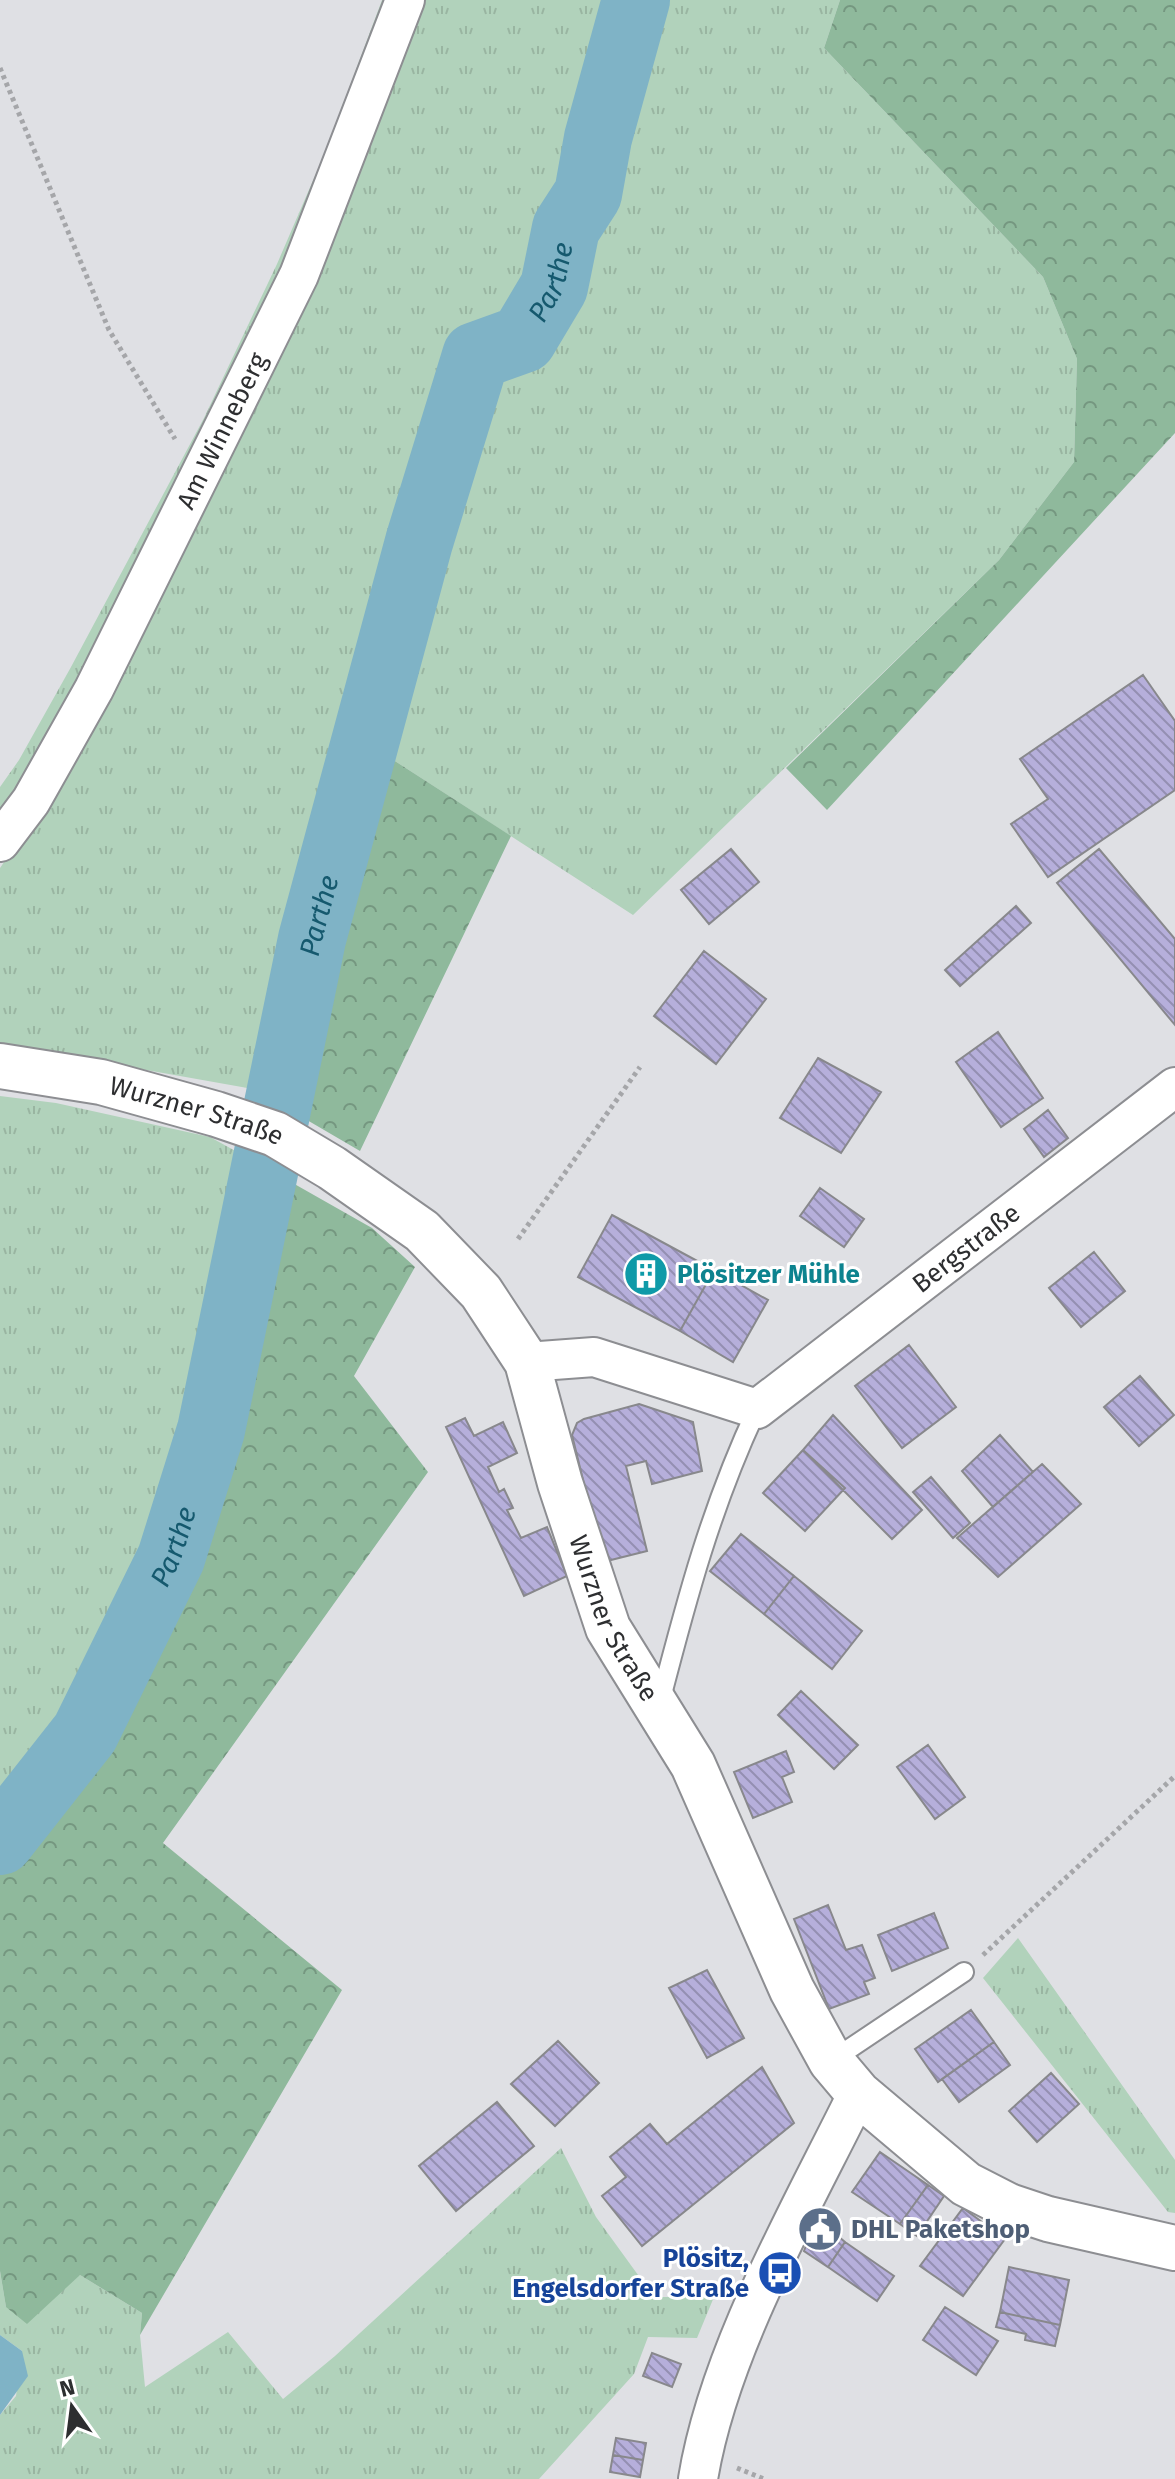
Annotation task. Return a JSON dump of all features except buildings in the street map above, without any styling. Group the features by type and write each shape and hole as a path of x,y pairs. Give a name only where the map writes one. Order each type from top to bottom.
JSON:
{"street":[{"name":"Am Winneberg","path":"0,842 31,801 94,689 299,275 405,0"},
{"name":"Wurzner Straße","path":"0,1066 101,1082 275,1134 332,1168 422,1231 481,1292 527,1362 560,1483 608,1628 693,1765 792,1990 844,2077 966,2184 1009,2206 1175,2248"},
{"name":"Bergstraße","path":"757,1409 1175,1087"},
{"path":"527,1362 594,1357 757,1409"},
{"path":"698,2479 703,2446 726,2370 844,2077"}],"lane":[{"name":"Bergstraße","path":"658,1711 725,1476 757,1409"},
{"path":"844,2077 964,1972"}],"path":[{"path":"0,68 109,330 200,480"},
{"path":"518,1239 640,1067"},
{"path":"964,1972 1175,1776"}],"green space":[{"path":"382,0 394,0 334,160 86,676 0,819 0,787 19,760 71,667 204,418 277,264 324,155"},
{"path":"413,0 840,0 824,48 1043,277 1077,359 1074,462 999,560 633,915 381,752 388,650 253,1089 0,1044 0,868 44,803"},
{"path":"840,0 1175,0 1175,433 827,810 786,768 999,560 1074,462 1077,359 1043,277 824,48"},
{"path":"381,752 511,836 360,1151 295,1113 300,1072"},
{"path":"0,1096 56,1103 210,1137 250,1159 217,1404 182,1533 83,1731 0,1835"},
{"path":"268,1169 372,1228 415,1267 354,1376 428,1472 163,1843 342,1990 140,2335 142,2313 80,2275 27,2324 6,2307 0,2271 0,1835 83,1731 182,1533 217,1404 242,1338"},
{"path":"1018,1938 1175,2160 1175,2213 1168,2212 983,1978"},
{"path":"561,2148 596,2217 654,2297 714,2297 697,2338 648,2337 634,2374 539,2479 0,2479 0,2415 16,2396 22,2351 0,2335 0,2271 6,2307 80,2275 142,2313 140,2335 145,2387 228,2332 283,2399 335,2356"}],"water":[{"path":"0,2335 22,2351 28,2376 0,2415"}],"waterway":[{"name":"Parthe","path":"0,1841 85,1733 171,1558 211,1430 312,939 419,542 476,356 523,339 554,287 566,228 588,194 598,138 636,0"}],"place":[{"name":"Plösitzer Mühle","path":"646,1274"},
{"name":"DHL Paketshop","path":"820,2229"},
{"name":"Plösitz, Engelsdorfer Straße","path":"780,2273"}]}
